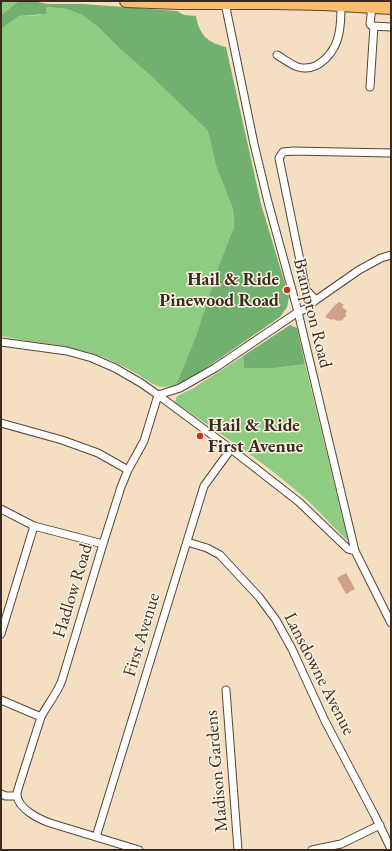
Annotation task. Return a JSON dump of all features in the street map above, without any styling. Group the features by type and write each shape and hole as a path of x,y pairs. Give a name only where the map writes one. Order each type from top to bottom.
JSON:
{"main road":[{"path":"126,1 167,1 178,3 274,3 391,8"}],"street":[{"name":"Brampton Road","path":"225,2 254,144 298,312 355,551 391,622"},
{"path":"277,55 299,68 312,67 325,60 338,40 341,5"},
{"path":"372,6 370,24 372,26 391,27"},
{"path":"370,87 374,26"},
{"path":"316,300 306,290 279,158 284,152 294,151 391,153"},
{"path":"158,395 180,388 209,371 306,308 359,270 391,255"},
{"path":"1,342 67,352 92,358 115,368 141,383 231,449 299,502 348,549 355,551"},
{"name":"Hadlow Road","path":"17,796 17,790 41,717 59,687 121,487 128,470 144,441 158,395"},
{"path":"1,423 62,440 98,453 128,470"},
{"name":"First Avenue","path":"96,837 204,486 231,449"},
{"path":"1,510 34,526 103,544"},
{"path":"1,634 34,526"},
{"name":"Lansdowne Avenue","path":"187,542 207,548 220,555 259,598 276,620 292,649 325,721 380,825 391,849"},
{"name":"Madison Gardens","path":"226,690 238,850"},
{"path":"1,700 41,717"},
{"path":"1,794 6,796 17,796 24,808 50,823 139,850"},
{"path":"312,850 341,844 380,825"}],"green space":[{"path":"1,1 19,1 1,15"},
{"path":"19,1 177,11 184,15 196,16 199,28 205,37 214,43 226,47 261,204 289,297 287,307 280,317 197,374 176,385 196,336 217,270 234,227 233,209 216,166 207,130 98,27 82,15 67,9 47,7 46,14 19,16 1,29 1,15"},
{"path":"47,7 67,9 82,15 98,27 207,130 209,135 216,166 233,209 234,227 217,270 196,336 176,385 159,387 117,363 83,351 1,336 1,29 19,16 41,15 47,10"},
{"path":"290,325 297,328 305,364 275,368 244,368 243,356"},
{"path":"243,356 244,368 275,368 305,364 348,541 307,500 276,474 175,402 177,396 192,389"}],"building":[{"path":"339,302 344,305 342,307 347,311 345,314 347,315 341,321 332,320 325,317 334,306"},
{"path":"346,573 355,589 346,594 337,578"}],"place":[{"name":"Hail & Ride Pinewood Road","path":"287,290"},
{"name":"Hail & Ride First Avenue","path":"200,436"}]}
